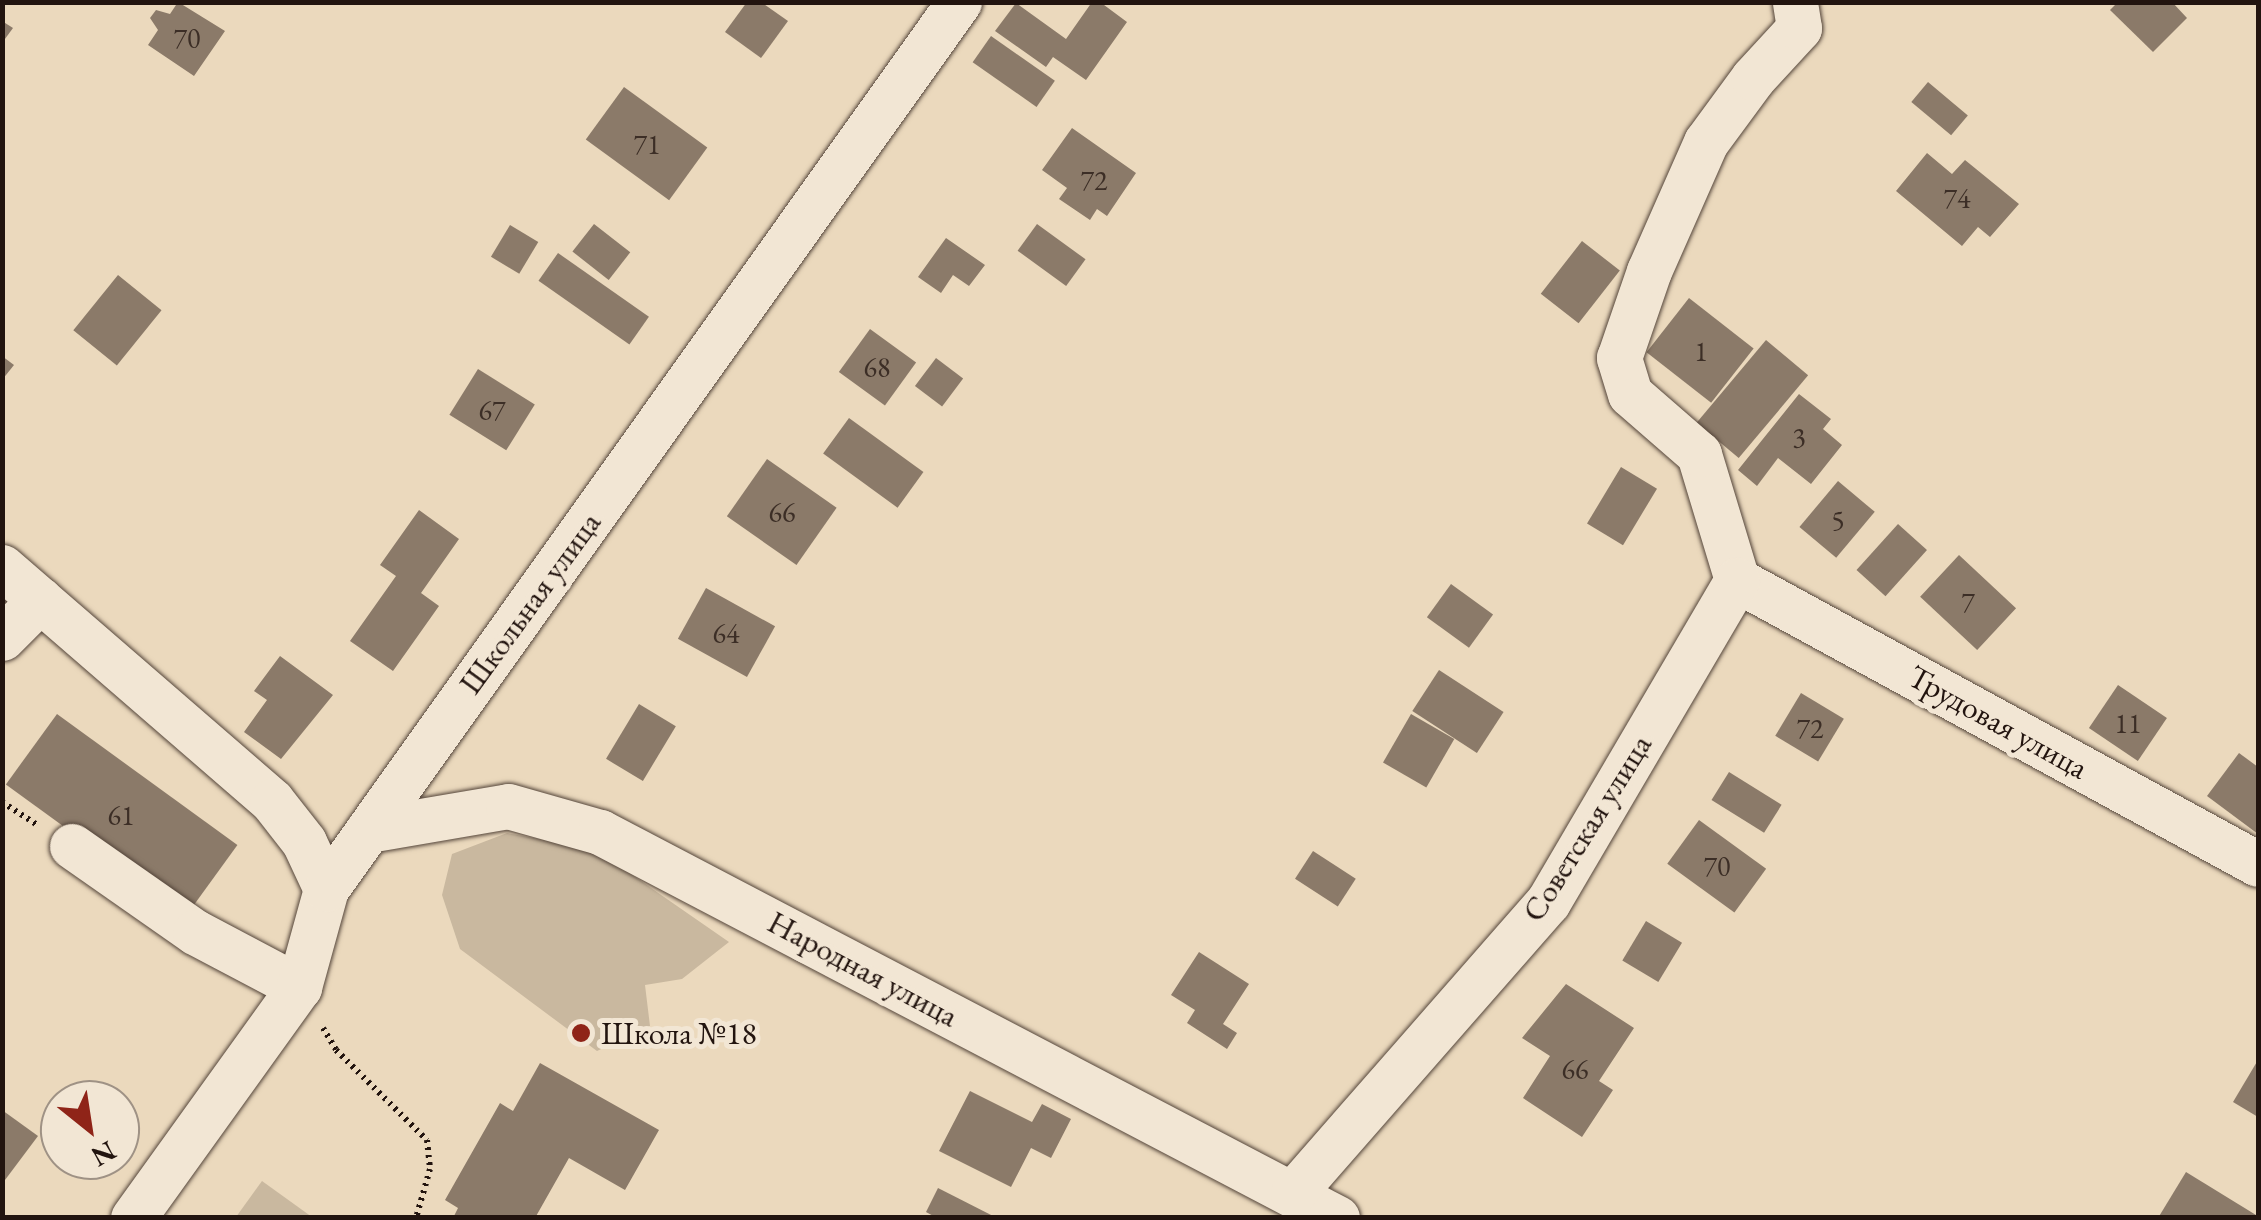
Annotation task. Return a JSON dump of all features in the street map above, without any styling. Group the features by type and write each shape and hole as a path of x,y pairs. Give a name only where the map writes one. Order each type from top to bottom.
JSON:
{"street":[{"name":"Школьная улица","path":"133,1218 299,987 326,889 959,2"},
{"path":"1737,580 1699,454 1630,394 1619,358 1649,271 1706,142 1753,78 1799,28 1795,2"},
{"path":"2,568 272,800 304,842 326,889"},
{"name":"Трудовая улица","path":"1737,580 2258,864"},
{"name":"Советская улица","path":"1318,1209 1548,902 1737,580"},
{"path":"2,638 40,600"},
{"name":"Народная улица","path":"368,830 508,806 600,832 1318,1209"},
{"path":"72,846 195,932 299,987"}],"path":[{"path":"299,987 336,1050 427,1140 430,1169 416,1218"}],"shaded area":[{"path":"507,833 571,845 615,863 729,942 682,979 645,985 650,1026 597,1051 460,949 442,895 452,854"},
{"path":"262,1181 312,1217 236,1217"}],"building":[{"path":"178,2 225,31 194,76 148,45 158,30 150,18 156,10 170,14"},
{"path":"747,2 761,2 788,21 761,58 725,32"},
{"path":"1092,2 1100,2 1127,22 1086,80 1053,57 1046,67 995,31 1016,3 1066,39"},
{"path":"2118,2 2172,2 2187,18 2153,52 2110,10"},
{"path":"2,21 13,28 2,43"},
{"path":"991,36 1055,81 1037,107 973,62"},
{"path":"1928,82 1968,115 1951,135 1911,102"},
{"path":"624,87 707,148 669,200 586,140"},
{"path":"1072,128 1136,173 1107,216 1097,209 1090,220 1059,199 1067,188 1042,170"},
{"path":"1927,153 1952,174 1965,160 2019,204 1990,237 1978,227 1962,246 1896,191"},
{"path":"594,224 630,252 609,280 572,252"},
{"path":"1037,224 1086,259 1066,286 1018,251"},
{"path":"510,225 538,242 519,274 491,257"},
{"path":"946,238 985,265 969,286 953,275 941,293 918,277"},
{"path":"1582,241 1620,271 1579,323 1541,294"},
{"path":"558,253 649,317 629,345 538,281"},
{"path":"118,275 162,310 117,365 73,330"},
{"path":"1689,298 1754,348 1711,403 1647,352"},
{"path":"870,329 916,363 885,405 839,372"},
{"path":"1766,340 1808,375 1739,458 1697,423"},
{"path":"2,356 14,365 2,380"},
{"path":"936,358 963,378 942,406 915,386"},
{"path":"478,369 535,405 506,450 449,415"},
{"path":"1799,394 1831,419 1823,429 1842,445 1811,484 1778,458 1757,486 1738,470"},
{"path":"849,418 923,472 898,508 823,454"},
{"path":"767,459 837,508 796,565 727,516"},
{"path":"1621,467 1657,489 1623,545 1587,524"},
{"path":"1838,481 1875,512 1836,558 1799,527"},
{"path":"419,510 459,539 421,593 439,606 393,671 350,641 396,576 380,565"},
{"path":"1898,524 1927,550 1885,596 1857,570"},
{"path":"1959,555 2016,608 1977,650 1920,597"},
{"path":"1451,584 1493,615 1469,648 1427,617"},
{"path":"706,588 775,626 747,677 678,639"},
{"path":"280,656 333,695 281,759 244,732 267,700 254,691"},
{"path":"1439,670 1504,712 1477,753 1412,711"},
{"path":"2118,685 2167,718 2138,761 2089,728"},
{"path":"1801,693 1844,719 1818,762 1775,736"},
{"path":"639,704 676,726 643,781 606,759"},
{"path":"57,714 237,845 186,915 6,784"},
{"path":"1411,714 1454,739 1426,787 1383,762"},
{"path":"2239,753 2258,767 2258,834 2207,796"},
{"path":"1729,772 1782,805 1764,833 1712,800"},
{"path":"1699,820 1766,869 1734,912 1667,864"},
{"path":"1313,851 1356,879 1338,906 1295,879"},
{"path":"1646,921 1682,943 1658,982 1622,960"},
{"path":"1199,952 1249,984 1223,1024 1237,1033 1227,1049 1187,1023 1195,1010 1171,995"},
{"path":"1566,984 1634,1028 1599,1081 1613,1090 1582,1137 1523,1098 1550,1056 1522,1038"},
{"path":"2258,1060 2258,1117 2233,1102"},
{"path":"540,1063 659,1130 625,1190 569,1158 535,1218 453,1218 458,1208 445,1200 500,1103 513,1111"},
{"path":"970,1091 1032,1122 1042,1104 1071,1119 1051,1158 1031,1148 1011,1187 939,1151"},
{"path":"2,1110 38,1136 2,1184"},
{"path":"2186,1172 2256,1215 2158,1218"},
{"path":"938,1188 997,1218 937,1218 926,1212"}],"place":[{"name":"Школа №18","path":"581,1033"}]}
